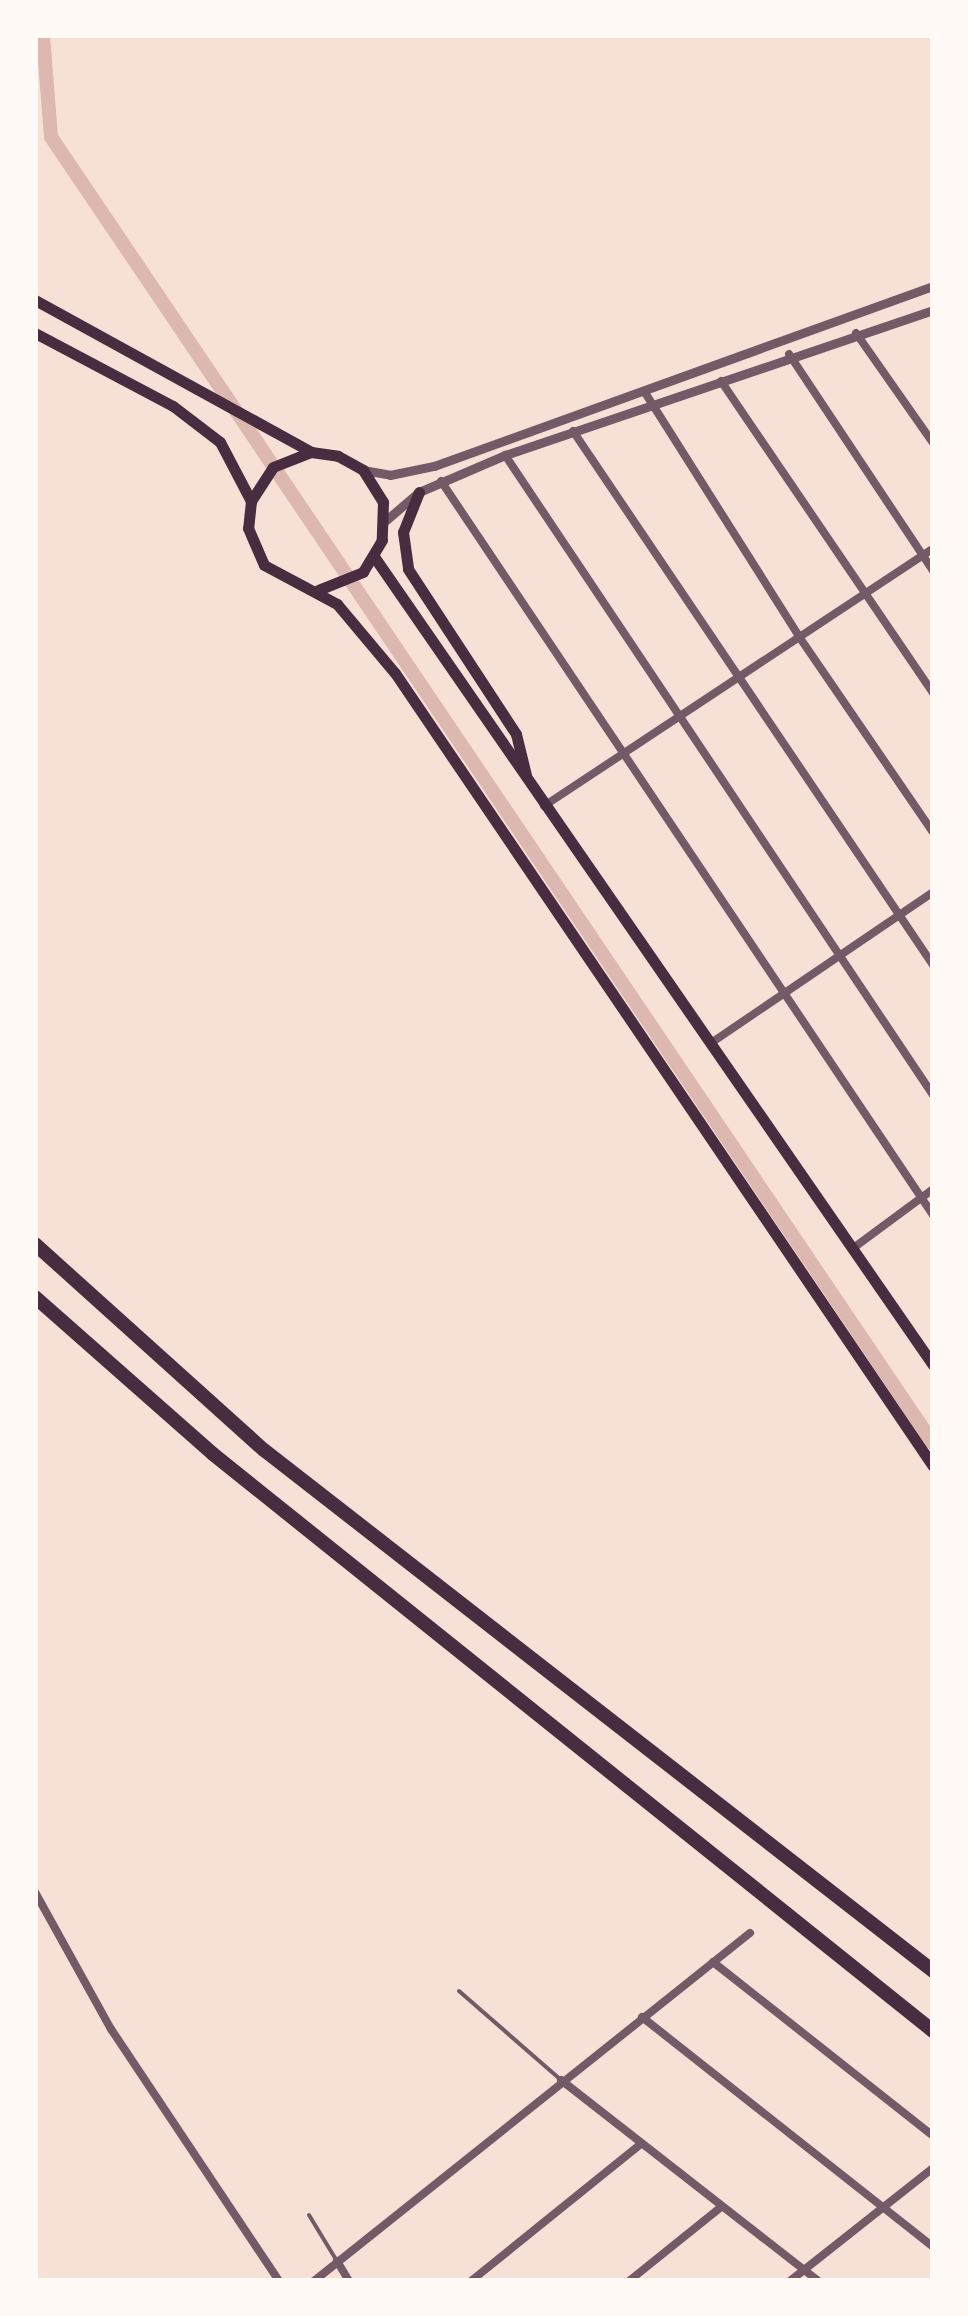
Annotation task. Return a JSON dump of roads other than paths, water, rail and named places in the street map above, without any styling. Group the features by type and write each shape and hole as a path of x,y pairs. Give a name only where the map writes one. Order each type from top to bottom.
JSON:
{"highway":[{"path":"35,1244 264,1450 933,1971"},
{"path":"35,1298 228,1466 933,2031"}],"main road":[{"path":"35,300 195,384 311,452"},
{"path":"35,333 174,406 220,442 251,500"},
{"path":"318,590 338,586 362,572 374,558 385,521 375,485 362,470 338,456 311,452 291,457 259,483 251,500 248,528 264,564 288,582 318,590 352,619 395,673 933,1466"},
{"path":"419,492 403,532 408,570 516,734 528,784"},
{"path":"374,558 933,1365"}],"street":[{"path":"362,470 390,475 434,466 933,286"},
{"path":"385,521 419,492 505,455 788,354 932,311"},
{"path":"856,333 933,443"},
{"path":"788,354 933,571"},
{"path":"721,381 933,692"},
{"path":"644,390 648,406 933,832"},
{"path":"573,431 933,965"},
{"path":"505,455 835,955 933,1094"},
{"path":"440,481 933,1215"},
{"path":"544,806 933,549"},
{"path":"711,1043 835,955 933,892"},
{"path":"852,1250 933,1188"},
{"path":"35,1892 111,2028 279,2281"},
{"path":"314,2281 561,2080 750,1933"},
{"path":"713,1962 933,2136"},
{"path":"642,2017 933,2248"},
{"path":"561,2080 818,2281"},
{"path":"471,2281 641,2144"},
{"path":"790,2281 933,2168"},
{"path":"628,2281 722,2207"},
{"path":"337,2261 348,2281"}],"lane":[{"path":"459,1991 561,2080"},
{"path":"309,2215 337,2261"}],"waterway":[{"path":"43,35 51,137 933,1443"}]}
